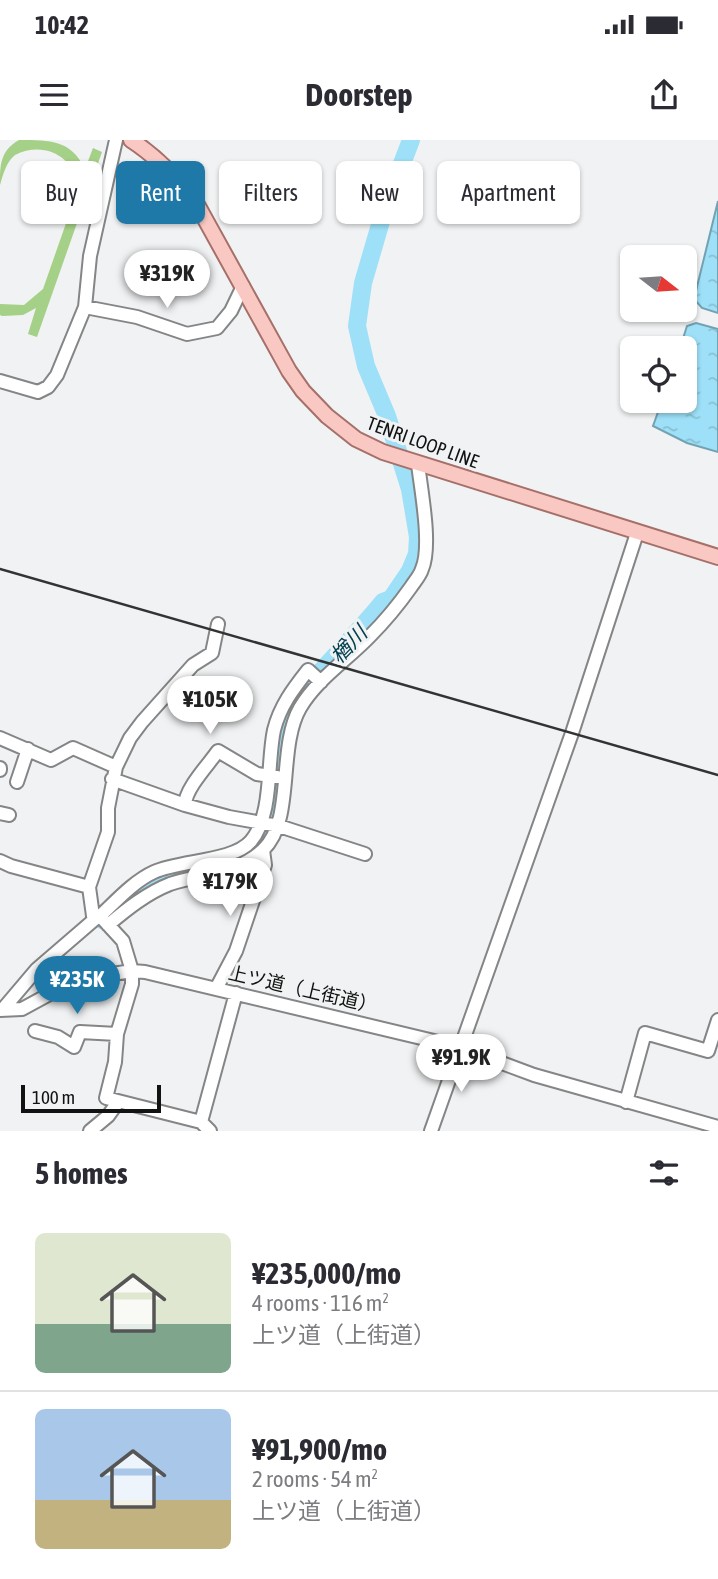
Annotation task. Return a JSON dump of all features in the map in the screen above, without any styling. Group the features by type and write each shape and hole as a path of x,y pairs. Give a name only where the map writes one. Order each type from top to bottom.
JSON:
{"main road":[{"name":"TENRI LOOP LINE","path":"131,140 148,151 173,174 194,199 289,371 303,391 327,416 356,439 415,463 718,557"}],"street":[{"path":"0,381 38,392 48,387 57,375 85,307 90,256 116,140"},
{"path":"85,307 137,317 187,334 217,328 231,311 243,286"},
{"path":"216,989 236,950 265,865 263,850 284,777 289,738 300,708 321,682 369,637 404,597 423,568 426,543 415,463"},
{"path":"431,1131 572,733 637,533"},
{"path":"218,624 212,653 193,665 142,722 130,738 114,773 108,808 108,832 89,887 102,920 124,941 132,971 132,984 117,1034 115,1062 106,1098 205,1127 236,993"},
{"path":"269,825 265,807 274,732 285,703 309,670 321,682"},
{"path":"0,738 51,760 73,748 114,773 185,805 269,825 365,854"},
{"path":"17,782 28,749"},
{"path":"185,805 190,787 218,751 257,774 284,777"},
{"path":"1,1010 37,969 102,920 151,873 241,848 269,825"},
{"path":"102,920 169,885 230,870 251,860 263,850"},
{"path":"0,861 89,887"},
{"name":"上ツ道（上街道）","path":"1,1010 22,1009 68,985 93,976 132,971 236,993 459,1047 534,1075 718,1127"},
{"path":"626,1102 645,1033 708,1051 718,1020"},
{"path":"35,1031 58,1037 74,1047 80,1032 117,1034"},
{"path":"90,1131 108,1116 118,1102"}],"green space":[{"path":"19,140 41,140 59,144 73,152 80,161 66,161 57,154 37,149 26,151 12,158 0,185 2,159"},
{"path":"93,148 102,152 99,161 88,161"},
{"path":"66,224 77,224 37,337 28,334 36,308 23,315 0,315 0,304 24,305 43,289"}],"water":[{"path":"718,201 718,313 702,308 697,302 697,287"},
{"path":"696,323 718,329 718,452 687,443 653,426 658,413 697,413 697,336 684,336 687,326"}],"waterway":[{"name":"楢川","path":"102,920 138,889 162,875 231,860 256,848 265,837 275,809 281,742 292,704 383,602 391,599 410,571 417,554 418,537 410,489 387,416 366,366 357,326 363,283 384,211 411,140"}],"railway":[{"path":"0,569 718,775"}]}
